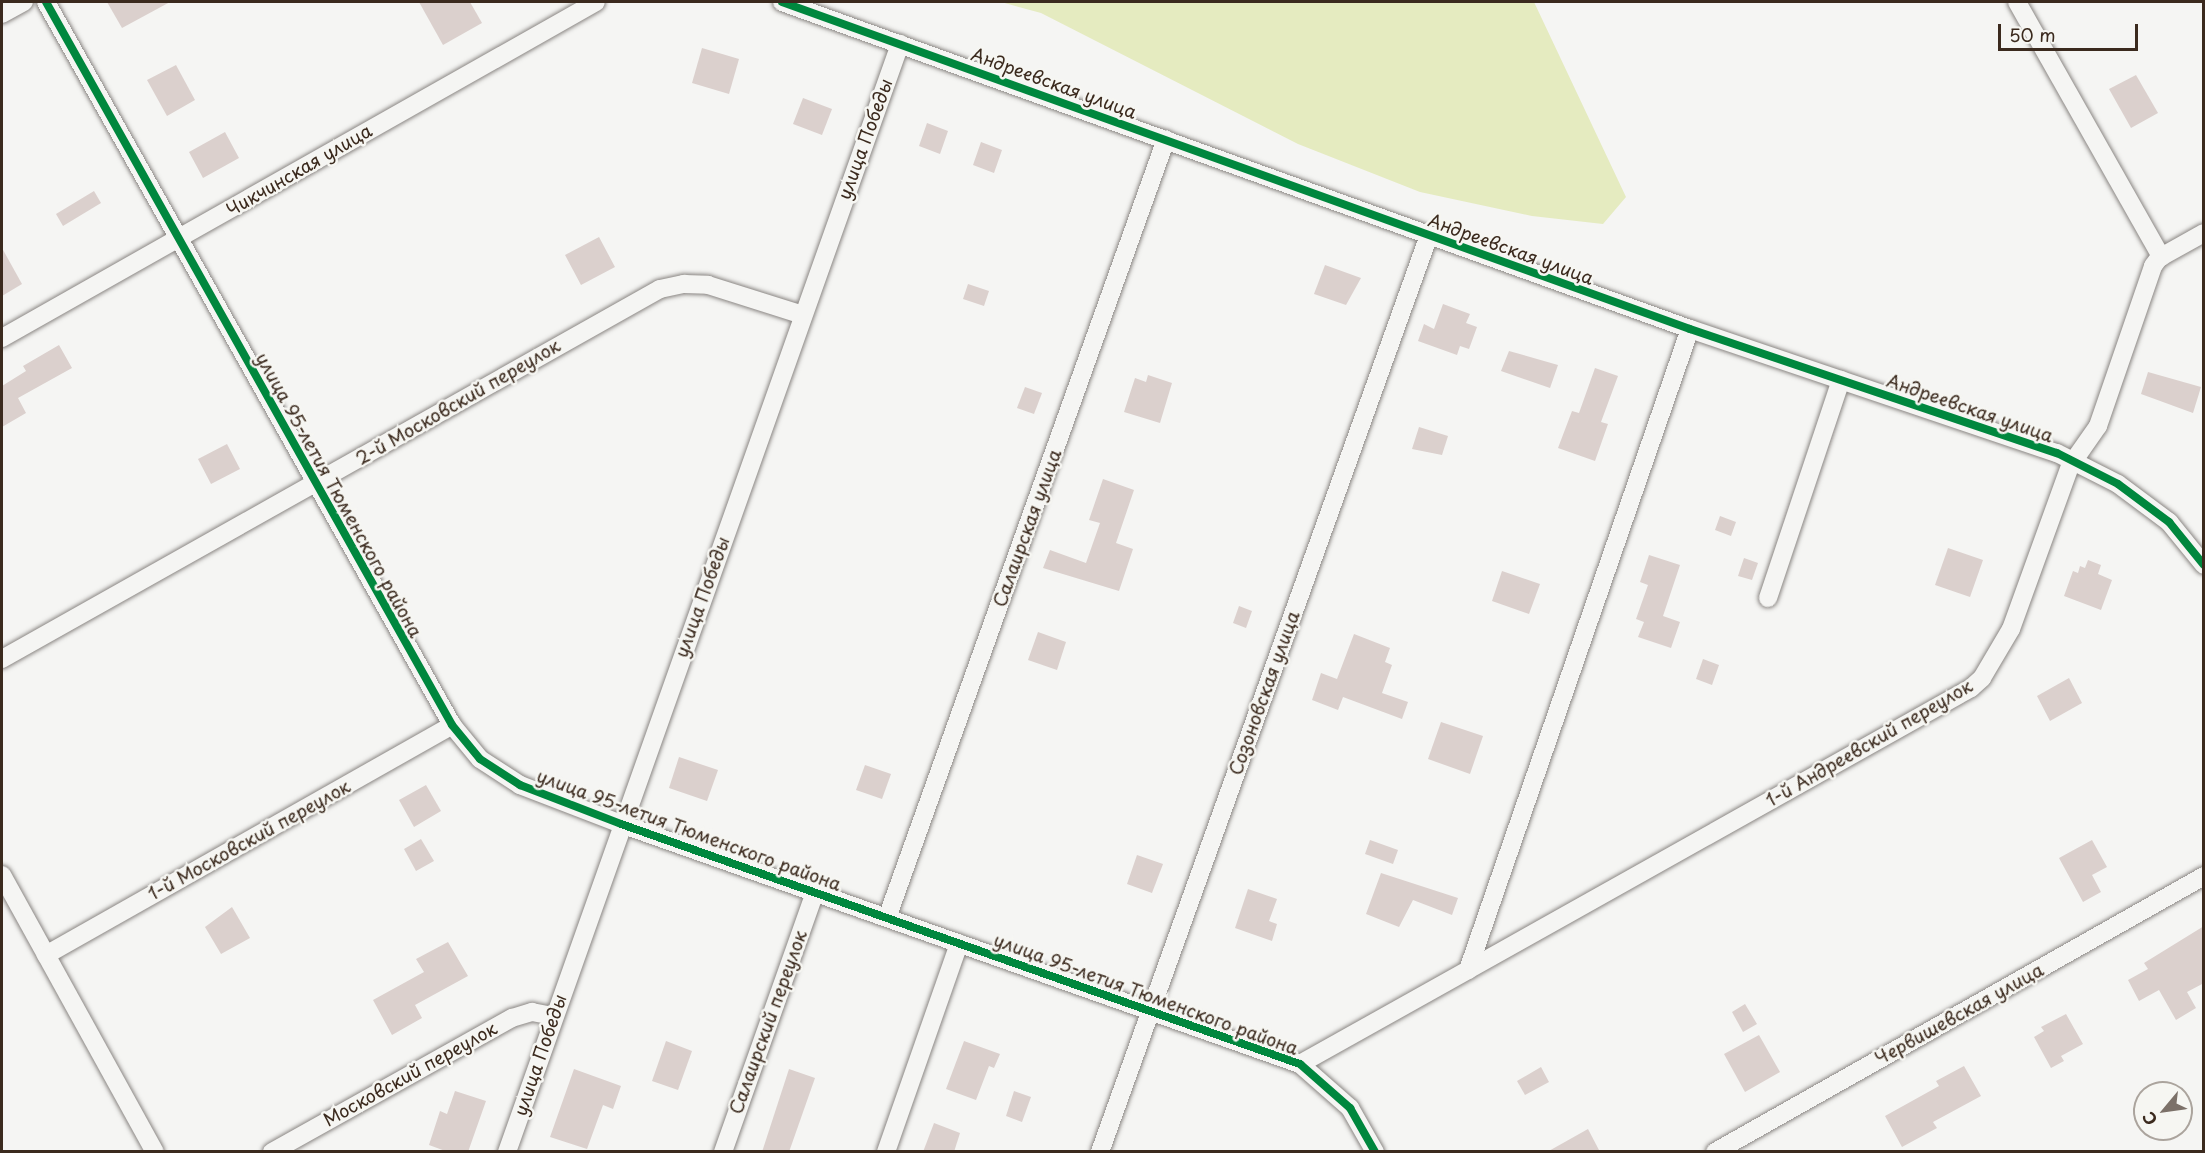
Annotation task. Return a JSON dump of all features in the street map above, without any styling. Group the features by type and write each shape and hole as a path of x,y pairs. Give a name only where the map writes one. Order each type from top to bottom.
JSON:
{"street":[{"path":"2,14 24,2"},
{"name":"улица 95-летия Тюменского района","path":"46,2 452,725 480,759 520,785 621,824 1300,1064 1350,1107 1375,1152"},
{"name":"Чикчинская улица","path":"2,338 596,2"},
{"name":"Андреевская улица","path":"782,2 1690,329 2073,461 2118,484 2169,522 2204,565"},
{"path":"2017,2 2161,257 2204,233"},
{"name":"улица Победы","path":"507,1152 621,824 900,44"},
{"name":"Салаирская улица","path":"887,918 1166,139"},
{"name":"Созоновская улица","path":"1100,1152 1429,235"},
{"name":"1-й Андреевский переулок","path":"1300,1064 1971,688 1991,667 2011,629 2073,461 2098,426 2153,266 2161,257"},
{"name":"2-й Московский переулок","path":"2,659 660,289 684,284 708,285 803,315"},
{"path":"1468,970 1690,329"},
{"path":"1768,598 1841,380"},
{"name":"1-й Московский переулок","path":"46,955 452,725"},
{"path":"2,875 155,1152"},
{"name":"Червишевская улица","path":"1715,1152 2204,876"},
{"name":"Салаирский переулок","path":"723,1152 815,892"},
{"path":"886,1152 959,943"},
{"name":"Московский переулок","path":"272,1152 512,1018 532,1012 553,1016"}],"green space":[{"path":"1001,2 1534,2 1626,197 1603,224 1532,216 1420,192 1298,144 1041,13"}],"building":[{"path":"107,2 170,2 122,28"},
{"path":"419,2 470,2 482,23 443,45"},
{"path":"702,48 739,59 729,94 692,83"},
{"path":"176,65 195,100 167,116 147,80"},
{"path":"2136,75 2158,113 2131,128 2109,89"},
{"path":"803,98 832,109 822,135 793,124"},
{"path":"927,123 948,131 940,154 919,146"},
{"path":"225,132 239,158 203,178 189,152"},
{"path":"981,142 1002,150 994,173 973,165"},
{"path":"94,191 101,203 63,226 56,214"},
{"path":"599,237 615,267 581,285 565,255"},
{"path":"2,248 22,284 2,296"},
{"path":"1325,265 1361,278 1346,305 1314,294"},
{"path":"968,284 989,291 984,306 963,299"},
{"path":"1443,304 1470,314 1466,323 1477,327 1469,349 1460,346 1457,355 1418,341 1424,324 1434,329"},
{"path":"59,345 72,368 18,398 26,413 2,427 2,386 26,371 23,366"},
{"path":"1509,351 1558,365 1550,388 1501,371"},
{"path":"1595,368 1618,376 1601,422 1608,424 1595,461 1558,448 1572,411 1579,413"},
{"path":"2148,372 2201,387 2193,413 2141,394"},
{"path":"1148,375 1172,383 1160,423 1124,412 1135,378 1146,382"},
{"path":"1025,387 1042,393 1034,414 1017,408"},
{"path":"1419,427 1448,436 1442,455 1412,449"},
{"path":"227,444 240,469 211,484 198,459"},
{"path":"1103,479 1134,490 1116,543 1133,549 1119,591 1043,568 1050,550 1086,563 1100,523 1089,520"},
{"path":"1720,516 1736,522 1731,536 1715,530"},
{"path":"1948,548 1983,560 1970,597 1935,585"},
{"path":"1649,555 1680,565 1663,616 1680,622 1671,648 1638,637 1644,622 1636,619 1648,585 1640,582"},
{"path":"1744,558 1758,563 1752,580 1738,576"},
{"path":"2088,560 2101,565 2098,574 2112,580 2101,610 2064,596 2073,571 2078,573 2080,566 2085,568"},
{"path":"1502,571 1540,584 1529,614 1492,601"},
{"path":"1239,606 1252,611 1246,628 1233,623"},
{"path":"1038,632 1066,642 1057,670 1028,660"},
{"path":"1354,634 1390,648 1385,662 1392,665 1382,693 1408,702 1402,719 1343,697 1338,710 1312,700 1321,673 1337,679"},
{"path":"1703,659 1719,665 1712,685 1696,679"},
{"path":"2069,678 2082,703 2050,721 2037,696"},
{"path":"1441,722 1483,736 1470,774 1428,759"},
{"path":"679,757 718,770 707,801 669,788"},
{"path":"865,765 891,774 882,799 856,790"},
{"path":"426,785 441,811 414,827 399,800"},
{"path":"421,839 434,861 416,871 404,849"},
{"path":"1370,840 1398,850 1393,864 1365,854"},
{"path":"2092,840 2107,867 2092,875 2101,892 2083,902 2059,858"},
{"path":"1137,855 1163,864 1152,893 1127,884"},
{"path":"1381,873 1458,898 1452,915 1413,900 1399,927 1366,914"},
{"path":"1248,889 1277,899 1269,921 1277,924 1272,941 1235,928"},
{"path":"232,907 250,938 221,954 205,927"},
{"path":"2204,926 2204,983 2187,992 2196,1008 2176,1020 2159,990 2139,1001 2128,980 2148,969 2144,963"},
{"path":"448,942 468,976 415,1005 422,1018 392,1035 373,1000 424,972 416,959"},
{"path":"1745,1004 1757,1024 1743,1032 1732,1012"},
{"path":"2066,1014 2083,1044 2061,1056 2064,1061 2051,1068 2034,1037 2044,1031 2041,1027"},
{"path":"1759,1035 1780,1072 1745,1092 1724,1054"},
{"path":"666,1041 692,1051 678,1090 652,1081"},
{"path":"964,1041 1000,1054 994,1068 989,1066 976,1100 946,1089"},
{"path":"1964,1066 1981,1096 1933,1122 1937,1128 1902,1147 1885,1116 1939,1086 1936,1081"},
{"path":"1541,1067 1549,1082 1525,1095 1517,1081"},
{"path":"574,1069 621,1086 613,1109 603,1105 587,1149 550,1137"},
{"path":"789,1069 815,1078 789,1152 762,1152"},
{"path":"455,1091 486,1101 468,1152 448,1152 429,1145 440,1111 447,1114"},
{"path":"1014,1091 1031,1097 1022,1122 1006,1116"},
{"path":"934,1123 960,1133 954,1152 923,1152"},
{"path":"1588,1129 1600,1152 1547,1152"}],"cycle path":[{"path":"46,2 452,725 480,759 520,785 621,824 1300,1064 1350,1108 1375,1152"},
{"path":"782,2 1690,329 2057,453 2118,484 2169,522 2204,565"}]}
